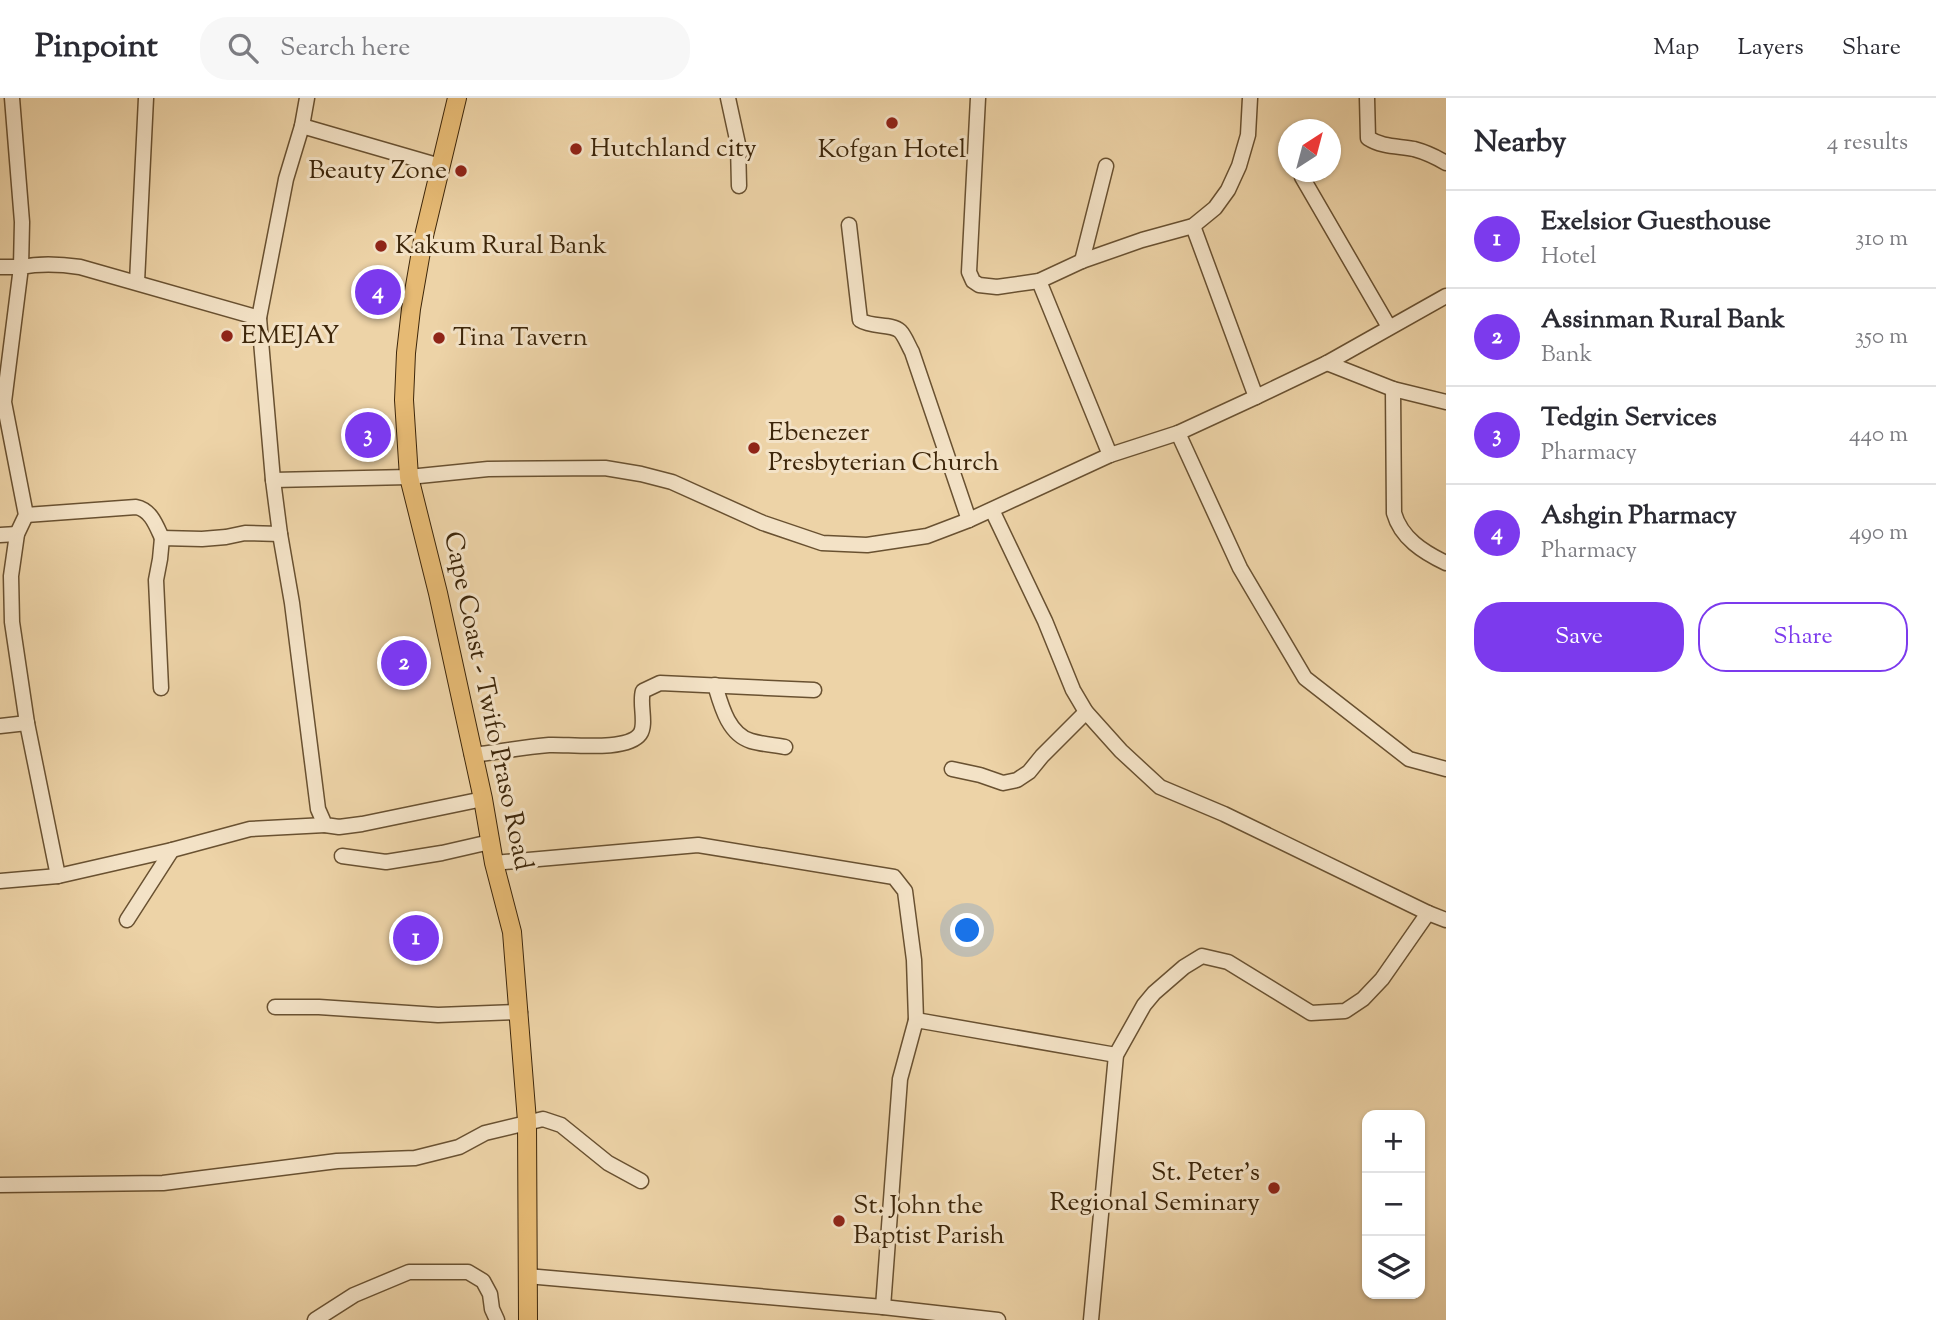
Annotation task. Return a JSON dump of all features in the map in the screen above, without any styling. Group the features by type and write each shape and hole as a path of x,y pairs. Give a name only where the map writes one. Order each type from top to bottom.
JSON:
{"main road":[{"name":"Cape Coast - Twifo Praso Road","path":"457,98 423,240 411,309 404,400 409,477 438,593 483,799 494,863 512,932 527,1121 528,1320"}],"street":[{"path":"12,98 22,222 21,267 2,402 26,515 17,534 11,576 12,622 27,723 58,876"},
{"path":"137,282 146,98"},
{"path":"307,98 302,126 286,179 259,318 280,534 292,603 318,809 325,825"},
{"path":"728,98 738,144 739,186"},
{"path":"978,98 969,272 973,281 979,285 997,287 1039,281 1082,261 1192,226 1215,208 1228,190 1239,166 1248,135 1250,98"},
{"path":"1367,98 1368,138 1389,146 1413,149 1435,156 1446,163"},
{"path":"302,126 440,166"},
{"path":"1082,261 1107,166"},
{"path":"1306,182 1389,327"},
{"path":"849,225 860,320 893,327 900,332 912,352 969,520"},
{"path":"1192,226 1256,397"},
{"path":"0,267 71,265 259,318"},
{"path":"1039,281 1110,455"},
{"path":"273,480 409,477 488,469 605,468 672,482 763,523 822,543 867,545 915,538 969,520 1110,455 1178,433 1327,363 1446,296"},
{"path":"1327,363 1393,388 1446,402"},
{"path":"1393,388 1394,513 1397,523 1409,539 1446,563"},
{"path":"1178,433 1240,568 1305,678 1409,759 1446,769"},
{"path":"26,515 136,507 144,509 155,522 162,538 156,580 160,688"},
{"path":"992,510 1045,621 1073,690 1086,712 1121,751 1160,786 1446,920"},
{"path":"162,538 202,539 245,533 280,534"},
{"path":"0,535 17,534"},
{"path":"472,755 551,745 582,747 633,740 643,727 643,691 660,683 814,690"},
{"path":"715,685 721,708 729,723 740,734 748,740 785,747"},
{"path":"952,769 1003,783 1017,780 1029,772 1086,712"},
{"path":"0,726 27,723"},
{"path":"0,881 58,876 250,830 362,824 483,799"},
{"path":"342,856 386,862 490,842"},
{"path":"494,863 698,845 894,877 905,891 914,960 916,1020 900,1079 883,1307"},
{"path":"127,920 172,850"},
{"path":"1091,1320 1116,1055 1149,999 1184,967 1202,956 1228,962 1311,1013 1345,1011 1363,999 1382,979 1428,913"},
{"path":"275,1007 360,1009 438,1015 520,1012"},
{"path":"916,1020 1116,1055"},
{"path":"0,1185 163,1183 337,1161 415,1158 460,1147 485,1133 543,1118 561,1125 608,1163 641,1181"},
{"path":"315,1320 354,1295 409,1272 468,1272 483,1281 490,1294 497,1320"},
{"path":"527,1276 883,1307 999,1320"}],"place":[{"name":"Kofgan Hotel","path":"892,123"},
{"name":"Hutchland city","path":"576,149"},
{"name":"Beauty Zone","path":"461,171"},
{"name":"Kakum Rural Bank","path":"381,246"},
{"name":"Ashgin Pharmacy","path":"378,292"},
{"name":"EMEJAY","path":"227,336"},
{"name":"Tina Tavern","path":"439,338"},
{"name":"Tedgin Services","path":"368,435"},
{"name":"Ebenezer Presbyterian Church","path":"754,448"},
{"name":"Assinman Rural Bank","path":"404,663"},
{"name":"Exelsior Guesthouse","path":"416,938"},
{"name":"St. Peter’s Regional Seminary","path":"1274,1188"},
{"name":"St. John the Baptist Parish","path":"839,1221"}]}
